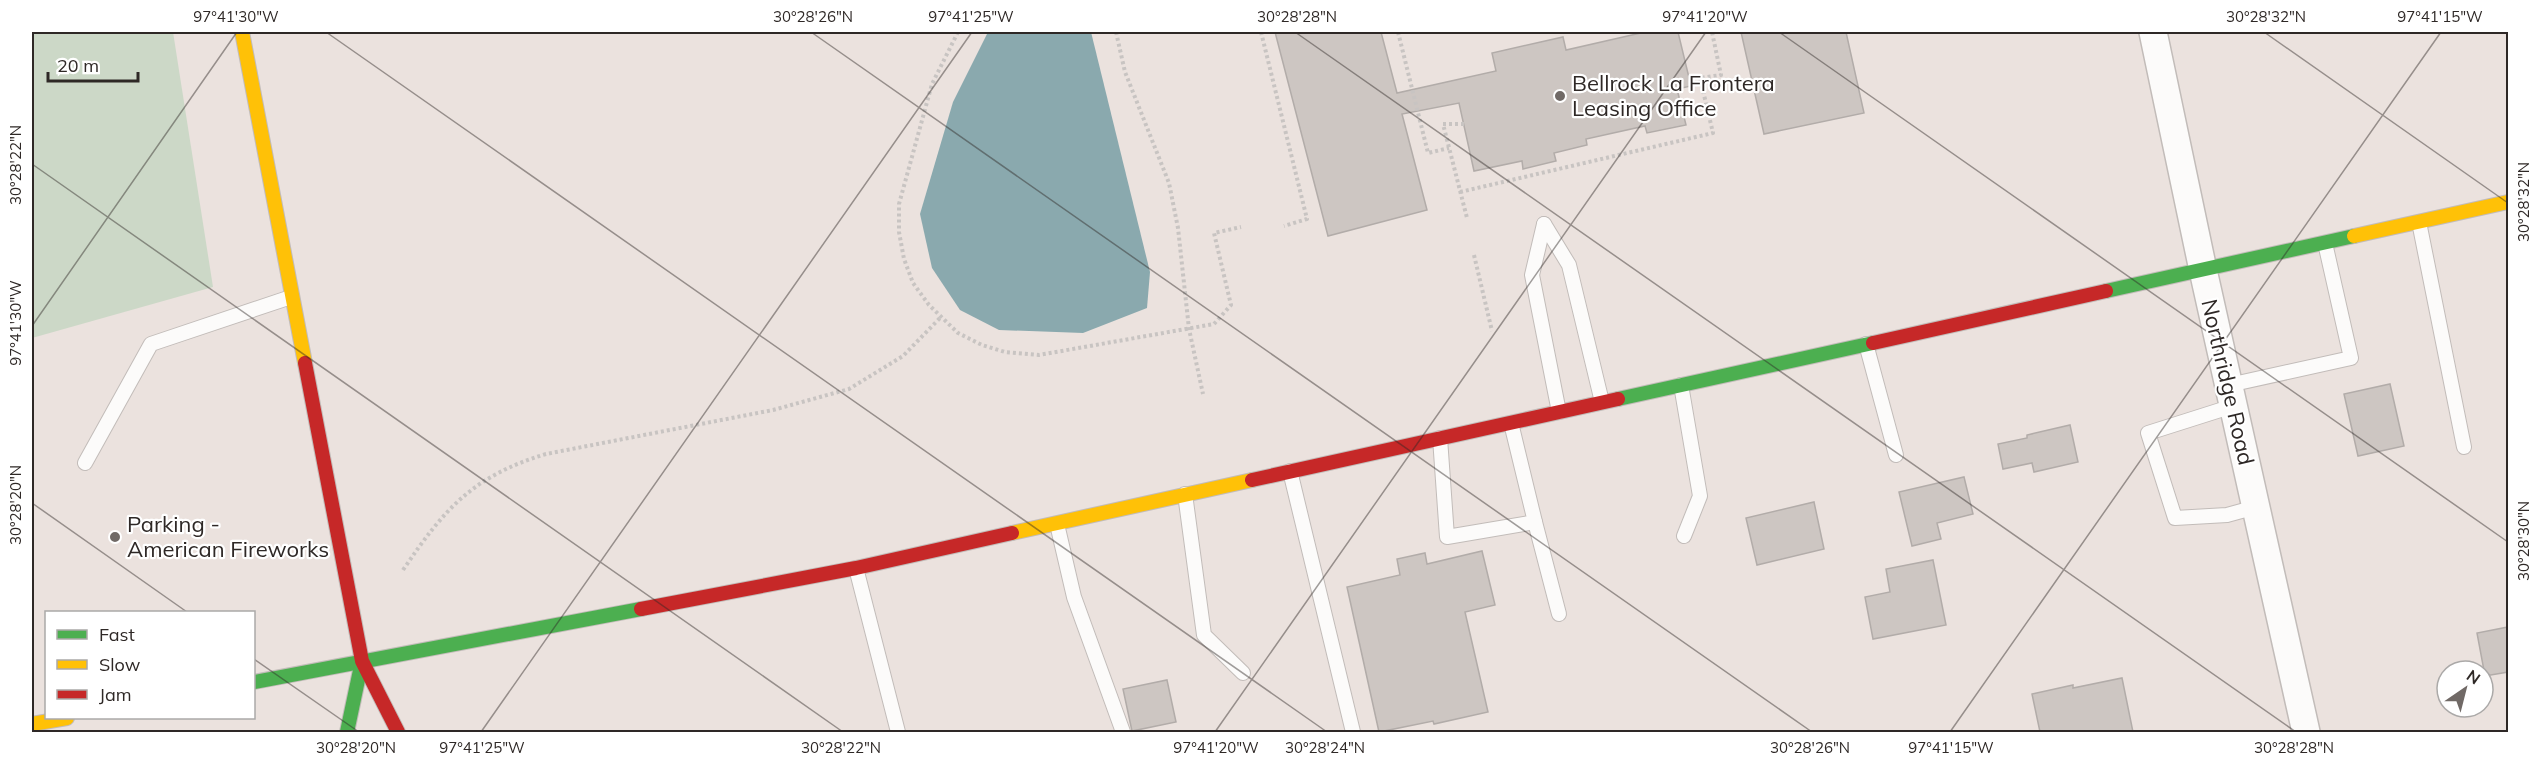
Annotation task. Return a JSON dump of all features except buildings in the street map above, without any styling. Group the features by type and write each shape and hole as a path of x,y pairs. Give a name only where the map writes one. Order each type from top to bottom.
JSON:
{"main road":[{"path":"242,32 362,661 398,732"},
{"path":"255,682 856,568 2508,202"},
{"path":"347,732 362,661"},
{"path":"32,724 57,719"}],"street":[{"name":"Northridge Road","path":"2153,32 2203,270 2306,732"}],"lane":[{"path":"2419,222 2464,447"},
{"path":"1559,412 1533,275 1544,224 1569,265 1602,402"},
{"path":"2256,507 2227,515 2175,518 2148,433 2231,395 2351,358 2325,243"},
{"path":"86,463 151,344 291,297"},
{"path":"1866,344 1896,455"},
{"path":"1681,385 1700,496 1684,536"},
{"path":"1511,423 1559,615"},
{"path":"1440,438 1447,537 1535,522"},
{"path":"1290,471 1353,732"},
{"path":"1185,494 1204,635 1243,672"},
{"path":"1057,522 1074,597 1123,732"},
{"path":"856,568 898,732"}],"path":[{"path":"958,32 932,84 899,204 899,232 904,259 913,283 940,318 958,333 982,345 1005,352 1039,355 1214,324 1231,304 1214,233 1241,227"},
{"path":"1116,32 1125,72 1169,183 1178,228 1189,329 1203,394"},
{"path":"1261,32 1307,219 1284,226"},
{"path":"1398,32 1428,153 1449,148"},
{"path":"1460,192 1713,134 1700,78 1721,75 1712,32"},
{"path":"1464,124 1443,124 1467,218"},
{"path":"1474,255 1492,331"},
{"path":"403,570 424,538 455,502 485,479 514,463 546,454 773,410 849,389 903,356 940,318"}],"green space":[{"path":"32,32 173,32 213,287 32,338"}],"water":[{"path":"988,32 1091,32 1150,272 1147,308 1083,333 999,330 960,310 932,268 920,214 953,102"}],"traffic: fast":[{"path":"2106,291 2354,236"},
{"path":"1618,399 1873,343"},
{"path":"255,682 641,609"},
{"path":"347,732 362,661"}],"traffic: slow":[{"path":"242,32 305,363"},
{"path":"2354,236 2508,202"},
{"path":"1012,533 1252,480"},
{"path":"32,724 61,719"}],"traffic: jam":[{"path":"1873,343 2106,291"},
{"path":"305,363 362,661 398,732"},
{"path":"1252,480 1618,399"},
{"path":"641,609 856,568 1012,533"}],"place":[{"name":"Bellrock La Frontera Leasing Office","path":"1560,96"},
{"name":"Parking - American Fireworks","path":"115,537"}]}
